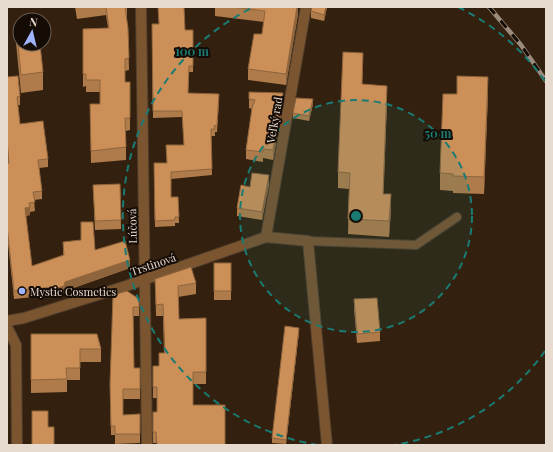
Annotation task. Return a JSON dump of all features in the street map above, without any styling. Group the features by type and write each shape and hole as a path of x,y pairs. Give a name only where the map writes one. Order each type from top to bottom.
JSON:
{"street":[{"name":"Lúčová","path":"141,7 147,445"},
{"name":"Veľký rad","path":"266,237 306,7"},
{"name":"Trstinová","path":"7,320 24,318 144,280 266,237 308,241"},
{"path":"308,241 327,445"},
{"path":"7,327 16,345 17,445"}],"lane":[{"path":"308,241 416,245 457,217"}],"building":[{"path":"106,7 125,7 128,28 129,58 125,59 125,82 130,82 130,118 125,118 126,147 91,151 90,104 100,104 100,80 86,80 86,74 83,74 83,29 109,28"},
{"path":"158,7 184,7 185,30 193,30 193,66 189,66 188,93 219,94 217,125 214,126 215,129 211,129 212,169 171,172 171,197 178,197 179,217 175,217 175,220 155,221 154,163 167,163 166,145 184,145 182,111 153,111 152,24 159,24"},
{"path":"233,7 297,7 286,74 248,69 254,34 262,34 265,11"},
{"path":"312,7 326,7 324,15 311,11"},
{"path":"19,52 41,52 43,72 21,75"},
{"path":"343,52 363,53 362,84 387,86 383,194 391,194 389,221 348,219 350,173 338,172"},
{"path":"18,76 20,96 17,97 20,124 43,121 48,159 38,160 42,191 33,192 35,202 29,203 30,207 25,208 32,266 64,255 63,242 81,240 81,222 93,222 95,250 125,241 130,260 65,282 64,286 54,289 53,287 14,291 7,226 7,163 9,163 7,139 7,77"},
{"path":"457,76 488,77 484,177 453,176 453,174 440,173 443,94 457,94"},
{"path":"249,92 283,93 273,150 263,149 263,152 246,150 252,108 255,100 249,99"},
{"path":"296,98 313,99 309,116 293,113"},
{"path":"252,173 269,175 262,212 237,208 241,185 250,187"},
{"path":"120,184 121,220 95,221 93,185"},
{"path":"214,263 231,263 231,291 214,291"},
{"path":"191,267 196,283 178,286 179,319 206,318 206,372 193,372 193,405 225,405 225,445 157,445 156,432 153,432 153,412 157,412 157,387 153,387 153,366 159,366 159,353 165,353 163,304 156,305 155,279"},
{"path":"127,291 139,299 139,307 133,307 134,368 140,368 140,389 123,389 123,415 140,414 140,434 115,434 115,426 111,426 110,384 113,295"},
{"path":"377,298 380,332 357,334 354,299"},
{"path":"285,326 299,328 286,440 272,438"},
{"path":"31,334 97,334 101,349 80,349 80,368 66,368 67,379 31,380"},
{"path":"32,411 48,411 48,427 54,427 54,445 32,445"}],"railway":[{"path":"489,7 521,45 546,81"}],"place":[{"name":"Mystic Cosmetics","path":"22,291"}]}
